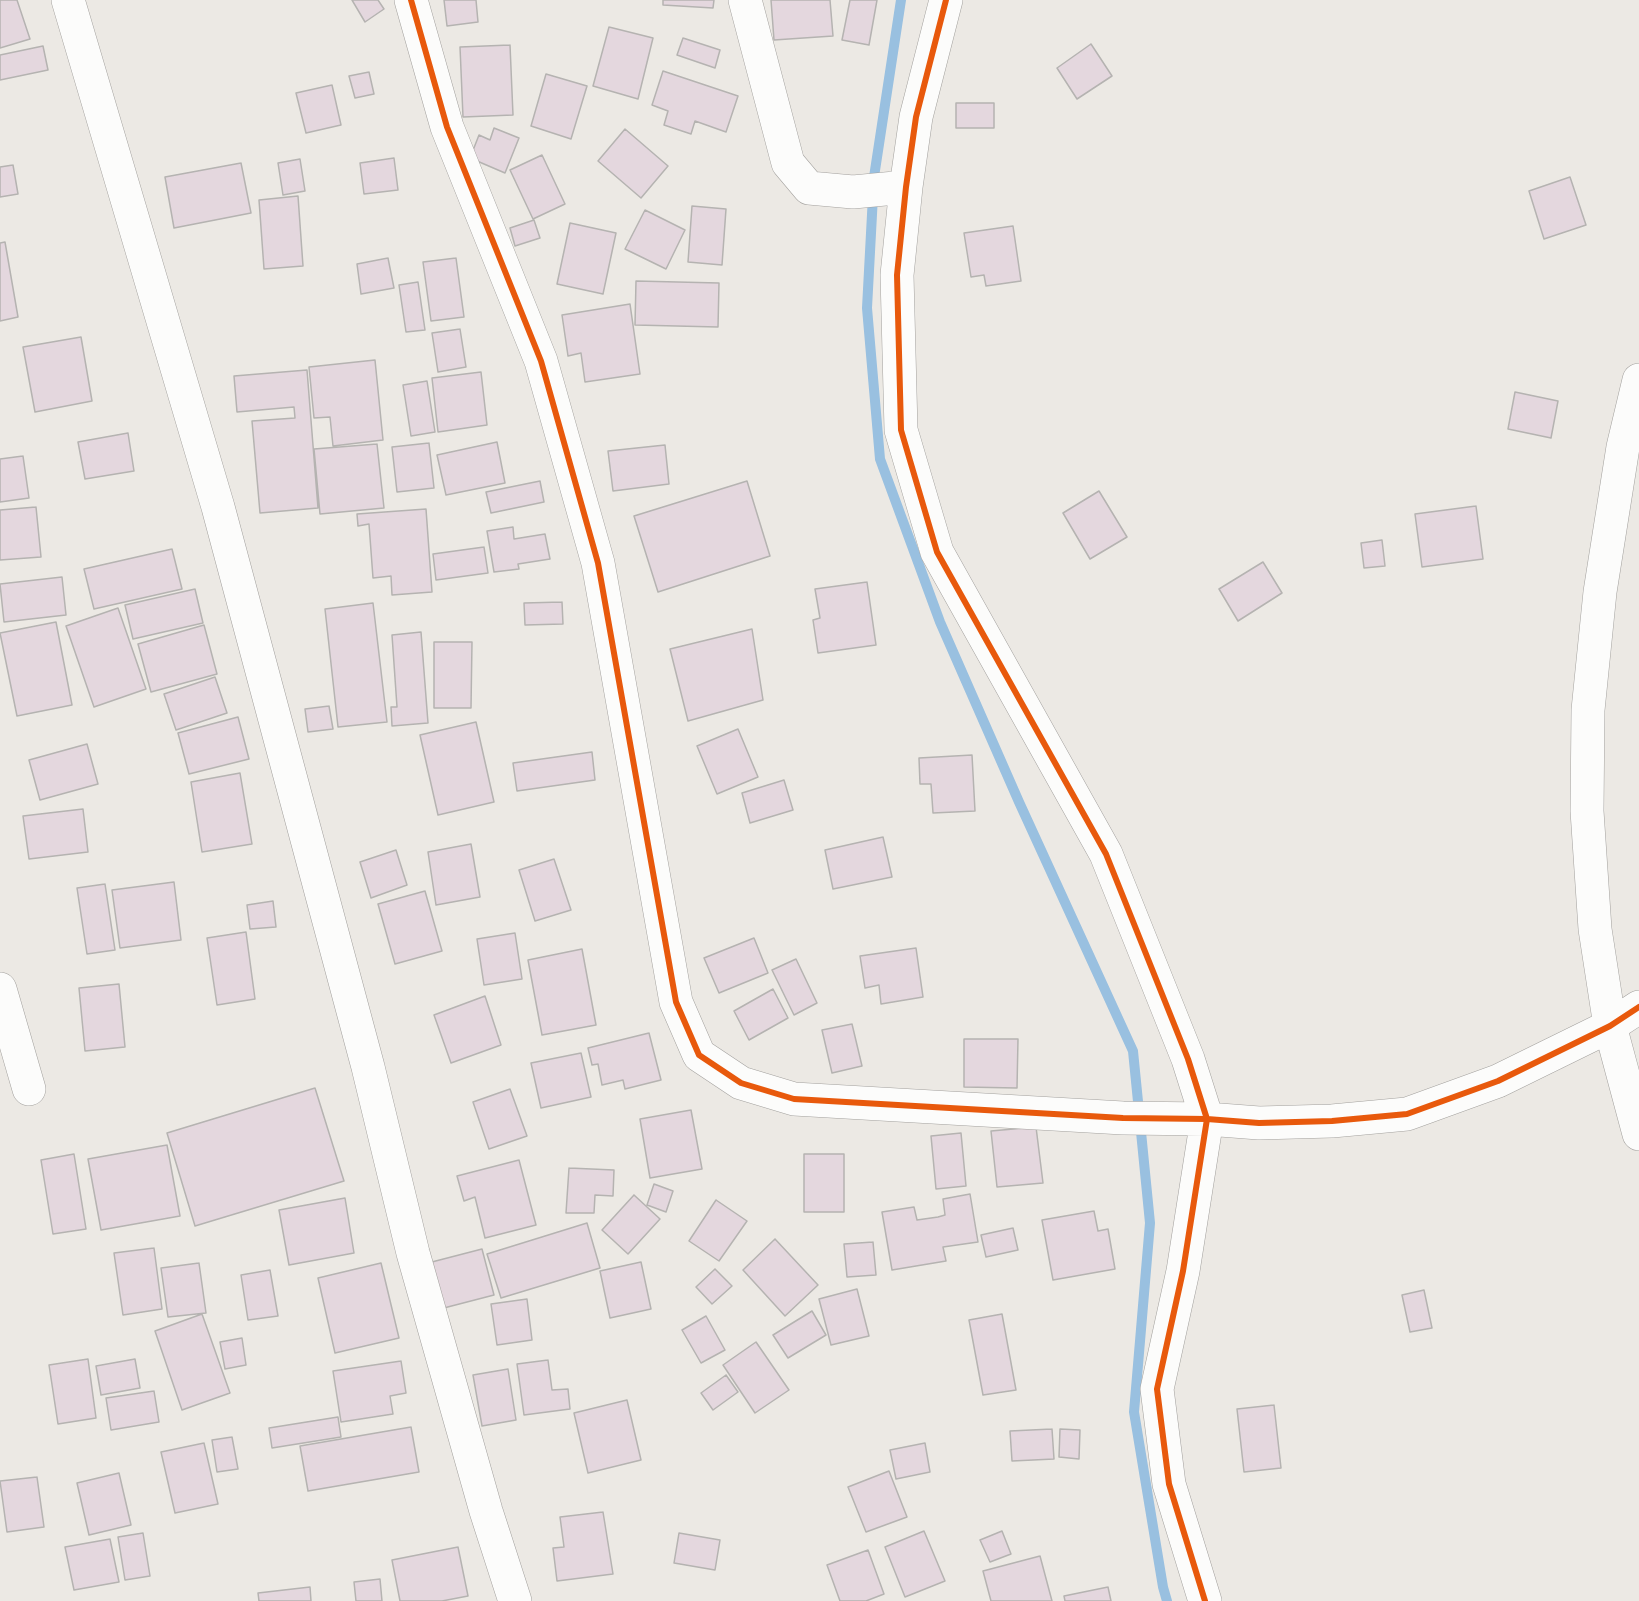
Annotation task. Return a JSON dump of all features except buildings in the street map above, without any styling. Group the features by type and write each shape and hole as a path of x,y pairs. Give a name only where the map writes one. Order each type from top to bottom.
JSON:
{"street":[{"path":"68,0 218,507 368,1067 413,1253 483,1499 515,1601"},
{"path":"411,0 447,127 541,361 598,563 676,1002 699,1056 741,1083 794,1099 1123,1118 1207,1119 1259,1123 1332,1121 1407,1113 1498,1082 1610,1026 1639,1007"},
{"path":"745,0 788,163 810,188 853,192 906,187"},
{"path":"946,0 916,117 906,187 897,275 901,430 937,552 1106,854 1188,1059 1207,1119 1183,1271 1157,1389 1169,1484 1205,1601"},
{"path":"1639,380 1623,447 1600,592 1588,710 1587,811 1595,929 1610,1026 1639,1134"},
{"path":"0,988 29,1089"}],"waterway":[{"path":"901,0 874,177 867,308 880,459 940,622 1019,802 1133,1051 1150,1223 1134,1412 1167,1601"}],"cycle path":[{"path":"411,0 447,127 541,361 598,563 676,1002 699,1055 741,1083 794,1099 1123,1118 1207,1119 1259,1123 1332,1121 1407,1114 1498,1081 1610,1026 1639,1007"},
{"path":"946,0 916,117 906,187 897,275 901,430 937,552 1106,854 1188,1059 1207,1119 1183,1271 1157,1389 1169,1484 1205,1601"}]}
